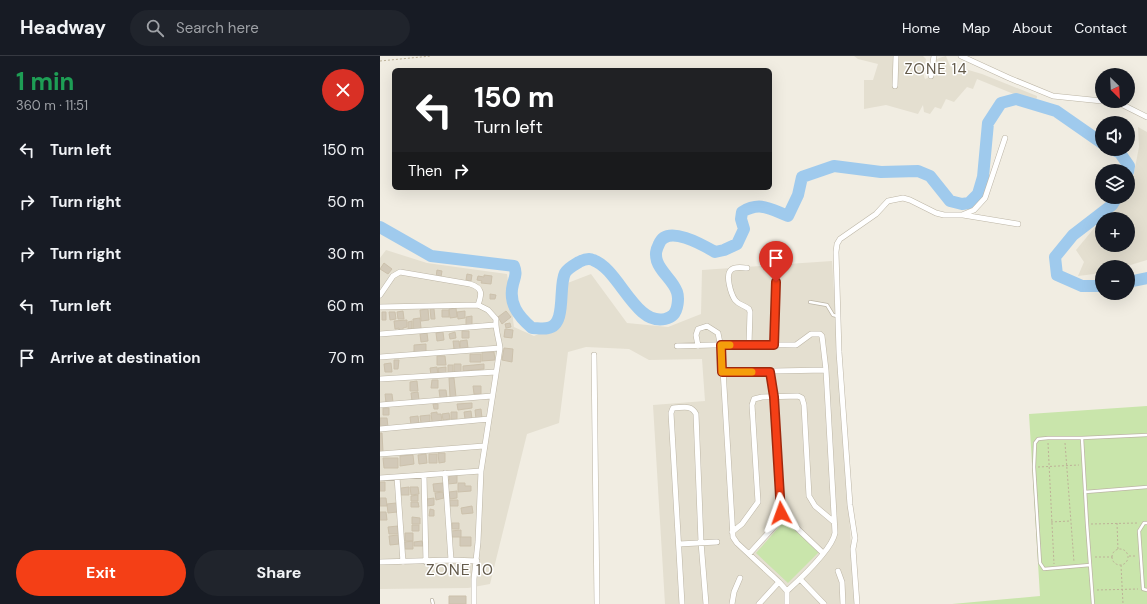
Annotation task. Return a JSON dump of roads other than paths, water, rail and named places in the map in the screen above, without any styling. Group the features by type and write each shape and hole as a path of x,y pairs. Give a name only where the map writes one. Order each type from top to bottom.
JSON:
{"street":[{"path":"895,86 896,56"},
{"path":"931,76 934,56"},
{"path":"961,56 1053,96 1095,100"},
{"path":"1129,108 1147,117"},
{"path":"962,214 974,210 985,198 1005,138"},
{"path":"857,604 853,549 854,538 842,398 838,316 837,244 840,239 849,232 876,214 888,201 903,198 936,213 944,215 962,214 1018,224"},
{"path":"774,345 777,266"},
{"path":"747,268 731,270 728,273 728,280 736,301 749,309 749,344"},
{"path":"380,295 393,276 397,273 404,272 474,285 480,290 481,296 478,305"},
{"path":"380,307 478,305 491,313 496,319 495,325 498,332 500,348 480,471 474,604"},
{"path":"380,334 495,325"},
{"path":"698,346 697,331 700,328 711,328 718,333 721,345 732,532 734,540 780,582 787,591 787,604"},
{"path":"677,346 749,344 796,345 811,334 820,334 823,339 826,370 834,538 800,579 787,591"},
{"path":"380,358 500,348"},
{"path":"594,355 597,604"},
{"path":"722,372 826,370"},
{"path":"380,380 496,372"},
{"path":"750,554 780,520 781,513 774,397 770,372"},
{"path":"380,405 492,396"},
{"path":"732,532 742,524 758,502 753,400 762,397 798,396 804,401 809,496 815,506 834,522"},
{"path":"682,604 672,410 673,408 690,407 696,414 706,604"},
{"path":"380,429 489,420"},
{"path":"380,454 484,446"},
{"path":"380,478 480,471"},
{"path":"445,473 451,560"},
{"path":"424,476 426,562"},
{"path":"397,477 403,562"},
{"path":"781,513 823,553"},
{"path":"679,544 717,542"},
{"path":"380,557 380,562 426,562 451,560 477,562"},
{"path":"838,571 842,582 843,604"},
{"path":"732,604 734,592 740,578"},
{"path":"800,579 821,603"},
{"path":"759,604 780,582"}],"lane":[{"path":"810,302 827,305 832,315 838,316"},
{"path":"1090,565 1044,569 1040,563 1034,467 1035,443 1038,439 1048,438 1147,435"},
{"path":"1082,438 1093,604"},
{"path":"1085,492 1147,487"},
{"path":"1145,523 1139,531 1143,589 1147,590"},
{"path":"432,600 433,604"}],"waterway":[{"path":"380,227 431,256 514,266 516,273 512,291 513,303 522,319 532,328 548,328 554,325 558,320 560,313 562,287 565,273 575,264 588,259 602,265 636,306 645,314 654,319 665,319 671,317 675,313 678,304 678,297 673,284 661,269 657,261 657,250 663,238 677,236 694,241 715,252 724,250 737,244 744,229 741,219 742,212 754,207 765,207 788,216 798,195 802,177 834,166 881,172 918,171 930,176 950,201 962,204 969,203 978,194 983,177 988,123 1001,103 1016,99 1056,111 1095,138"},
{"path":"1122,156 1128,164"},
{"path":"1095,286 1082,286 1057,275 1055,257 1073,235 1113,204"},
{"path":"1135,281 1147,278"}],"district":[{"name":"ZONE 14","path":"936,69"},
{"name":"ZONE 10","path":"460,569"}]}
